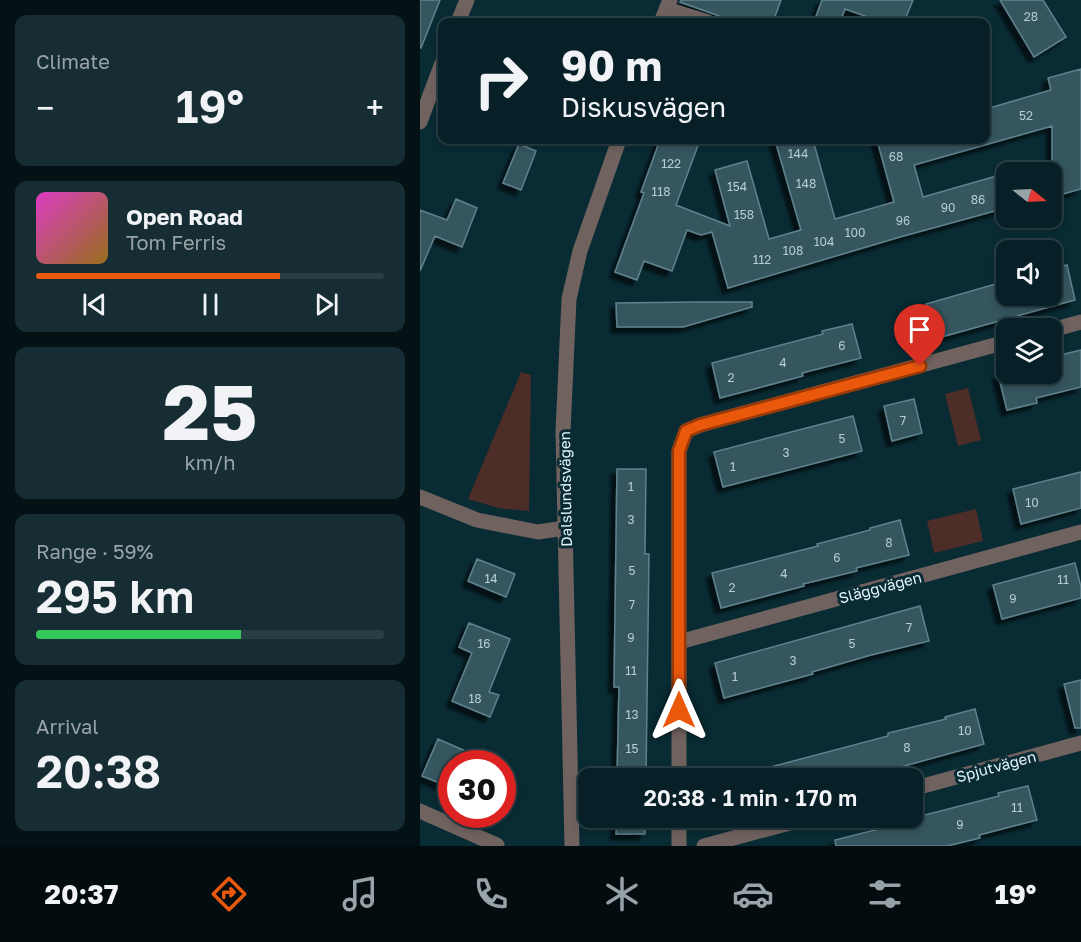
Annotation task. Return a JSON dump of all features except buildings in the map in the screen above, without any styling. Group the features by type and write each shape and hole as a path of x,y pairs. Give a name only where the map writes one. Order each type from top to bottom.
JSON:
{"street":[{"path":"459,18 466,0"},
{"path":"666,10 694,18"},
{"path":"420,122 438,74"},
{"name":"Dalslundsvägen","path":"572,846 563,432 569,299 580,251 618,144"},
{"path":"1062,327 1081,322"},
{"path":"679,768 679,451 686,431 700,425 996,345"},
{"path":"420,497 477,520 498,525 538,532 565,528"},
{"name":"Släggvägen","path":"679,642 1081,532"},
{"name":"Spjutvägen","path":"923,786 1081,743"},
{"path":"420,812 497,845"},
{"path":"679,828 679,846"},
{"path":"704,846 771,828"}],"shaded area":[{"path":"521,372 531,375 529,511 498,508 468,499"},
{"path":"968,388 981,440 958,446 945,394"},
{"path":"976,509 983,541 934,553 927,521"}],"route":[{"path":"679,710 679,451 686,431 700,425 920,366"}]}
